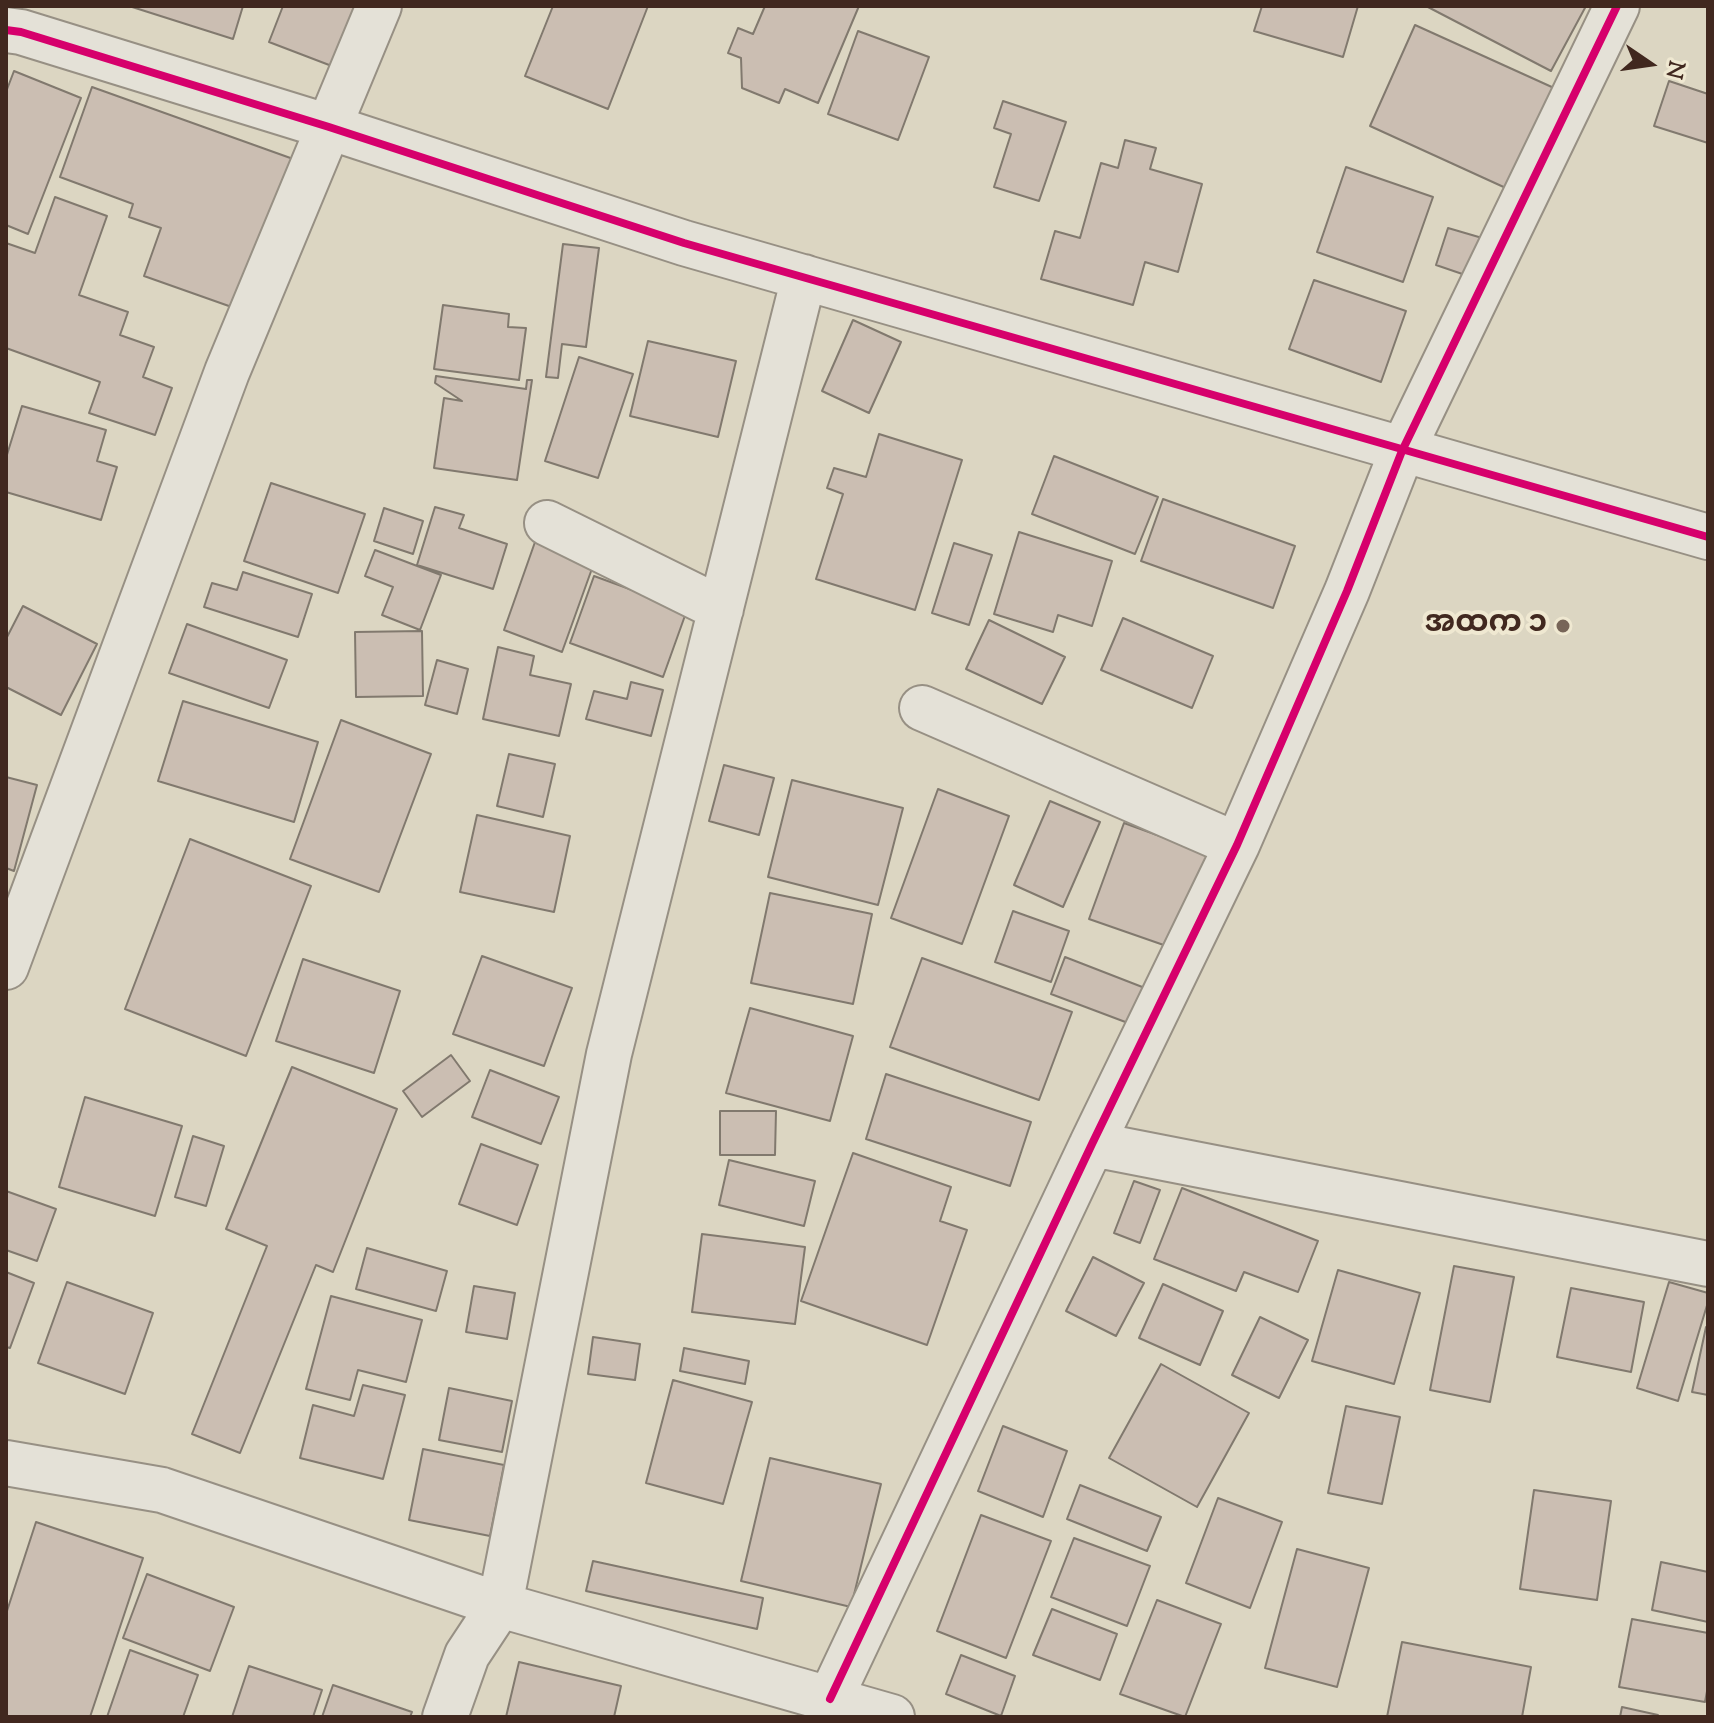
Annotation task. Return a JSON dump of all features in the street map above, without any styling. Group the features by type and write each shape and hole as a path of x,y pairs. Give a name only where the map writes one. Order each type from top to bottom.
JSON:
{"street":[{"path":"6,967 227,372 379,6"},
{"path":"830,1699 1237,845 1347,591 1402,451 1617,6"},
{"path":"19,23 684,243 1708,537"},
{"path":"445,1717 467,1655 500,1605 609,1054 804,277"},
{"path":"547,523 721,609"},
{"path":"922,708 1237,845"},
{"path":"1092,1144 1708,1264"},
{"path":"6,1463 162,1490 500,1605 892,1717"}],"building":[{"path":"129,6 243,6 233,39"},
{"path":"283,6 361,6 337,68 269,42"},
{"path":"553,6 648,6 608,109 525,76"},
{"path":"765,6 859,6 818,103 785,89 779,103 742,88 741,58 728,53 738,28 753,34"},
{"path":"1262,6 1358,6 1343,57 1254,31"},
{"path":"1426,6 1586,6 1551,71"},
{"path":"1415,25 1554,88 1508,189 1370,126"},
{"path":"858,31 929,57 898,140 828,114"},
{"path":"14,71 81,98 28,234 6,225 6,92"},
{"path":"1669,81 1708,94 1708,143 1654,126"},
{"path":"92,87 296,160 243,311 144,276 161,228 129,217 133,204 60,177"},
{"path":"1003,101 1066,122 1039,201 994,187 1011,134 994,128"},
{"path":"1125,140 1156,148 1150,169 1202,184 1178,272 1145,262 1133,305 1041,279 1055,231 1080,238 1101,163 1118,168"},
{"path":"1346,167 1433,197 1403,282 1317,252"},
{"path":"55,197 107,216 79,295 128,312 120,335 154,347 143,377 172,388 155,435 89,413 100,382 6,348 6,243 35,253"},
{"path":"1448,228 1489,240 1477,279 1436,265"},
{"path":"563,244 599,248 586,347 562,344 558,378 546,377"},
{"path":"1314,280 1406,311 1381,382 1289,349"},
{"path":"443,305 509,314 508,327 526,328 519,380 434,369"},
{"path":"853,320 901,342 869,413 822,391"},
{"path":"648,341 736,361 718,437 630,416"},
{"path":"579,357 633,374 598,478 545,461"},
{"path":"436,376 526,389 527,380 532,380 517,480 434,468 444,398 462,401 435,383"},
{"path":"22,406 106,430 97,461 117,467 101,520 6,492 6,458"},
{"path":"879,434 962,460 915,610 816,579 843,494 827,488 834,468 866,477"},
{"path":"1054,456 1158,497 1135,554 1032,514"},
{"path":"271,483 365,514 338,593 244,561"},
{"path":"1163,499 1295,546 1273,608 1141,561"},
{"path":"435,507 464,515 459,528 507,544 493,589 417,565"},
{"path":"384,508 423,521 413,554 374,541"},
{"path":"1019,532 1112,561 1092,626 1058,615 1053,632 994,614"},
{"path":"535,542 594,563 562,652 504,630"},
{"path":"954,543 992,555 969,625 932,613"},
{"path":"375,550 441,575 420,630 382,615 393,587 365,576"},
{"path":"243,572 312,594 298,637 204,607 212,583 237,590"},
{"path":"594,576 687,610 663,677 570,643"},
{"path":"23,606 97,644 61,715 6,687 6,639"},
{"path":"1123,618 1213,656 1192,708 1101,670"},
{"path":"989,620 1065,657 1042,704 966,669"},
{"path":"187,624 287,660 269,708 169,673"},
{"path":"422,631 423,696 356,697 355,632"},
{"path":"498,647 534,656 530,675 571,684 559,736 483,719"},
{"path":"437,660 468,669 457,714 425,705"},
{"path":"631,682 663,690 651,736 586,719 594,691 627,699"},
{"path":"183,701 318,742 294,822 158,781"},
{"path":"341,720 431,754 379,892 290,859"},
{"path":"509,754 555,764 543,817 497,806"},
{"path":"724,765 774,778 759,835 709,821"},
{"path":"6,777 37,785 14,871 6,868"},
{"path":"792,780 903,808 878,905 768,877"},
{"path":"938,789 1009,816 962,944 891,918"},
{"path":"1050,801 1100,822 1063,907 1014,885"},
{"path":"477,815 570,836 554,912 460,892"},
{"path":"1124,823 1212,855 1178,950 1089,919"},
{"path":"190,839 311,886 246,1056 125,1009"},
{"path":"770,893 872,914 853,1004 751,983"},
{"path":"1013,911 1069,931 1051,982 995,962"},
{"path":"482,956 572,988 544,1066 453,1034"},
{"path":"1065,957 1150,990 1136,1026 1051,994"},
{"path":"922,958 1072,1012 1039,1100 890,1047"},
{"path":"303,959 400,991 374,1073 276,1041"},
{"path":"750,1008 853,1036 830,1121 726,1093"},
{"path":"451,1055 470,1081 422,1117 403,1091"},
{"path":"292,1067 397,1109 333,1272 316,1265 240,1453 192,1434 267,1246 226,1229"},
{"path":"490,1070 559,1097 541,1144 472,1117"},
{"path":"886,1074 1031,1122 1010,1186 866,1139"},
{"path":"85,1097 182,1126 155,1216 59,1187"},
{"path":"720,1111 776,1111 775,1155 720,1155"},
{"path":"193,1136 224,1146 206,1206 175,1197"},
{"path":"481,1144 538,1165 517,1225 459,1204"},
{"path":"853,1153 951,1187 940,1221 967,1230 927,1345 801,1301"},
{"path":"729,1160 815,1181 804,1226 719,1205"},
{"path":"1134,1181 1160,1190 1140,1243 1114,1233"},
{"path":"1182,1188 1318,1241 1298,1292 1244,1272 1236,1291 1154,1259"},
{"path":"6,1191 56,1209 37,1261 6,1250"},
{"path":"702,1234 805,1247 795,1324 692,1312"},
{"path":"367,1248 447,1271 436,1311 356,1289"},
{"path":"1093,1257 1144,1283 1116,1336 1066,1311"},
{"path":"1454,1266 1514,1277 1490,1402 1430,1390"},
{"path":"1338,1270 1420,1293 1394,1384 1312,1361"},
{"path":"6,1272 34,1283 10,1348 6,1347"},
{"path":"67,1282 153,1313 125,1394 38,1363"},
{"path":"1669,1282 1708,1293 1708,1302 1678,1401 1637,1388"},
{"path":"1163,1284 1223,1311 1200,1365 1139,1338"},
{"path":"474,1286 515,1293 507,1339 466,1332"},
{"path":"1571,1288 1644,1302 1631,1372 1557,1357"},
{"path":"331,1296 422,1320 406,1382 358,1370 350,1400 306,1389"},
{"path":"1260,1317 1308,1340 1279,1398 1232,1375"},
{"path":"1708,1327 1708,1395 1692,1392"},
{"path":"593,1337 640,1344 635,1380 588,1374"},
{"path":"684,1348 749,1361 745,1384 680,1371"},
{"path":"1161,1364 1249,1413 1197,1507 1109,1458"},
{"path":"673,1380 752,1402 723,1504 646,1483"},
{"path":"363,1385 405,1395 383,1479 300,1458 313,1405 354,1416"},
{"path":"449,1388 512,1401 502,1452 439,1440"},
{"path":"1346,1406 1400,1417 1382,1504 1328,1493"},
{"path":"1003,1426 1067,1451 1043,1517 978,1491"},
{"path":"423,1449 504,1465 490,1536 409,1520"},
{"path":"770,1458 881,1484 851,1607 741,1581"},
{"path":"1080,1485 1161,1517 1147,1551 1067,1519"},
{"path":"1534,1490 1611,1501 1597,1600 1520,1589"},
{"path":"1218,1498 1282,1522 1250,1608 1186,1583"},
{"path":"981,1515 1051,1541 1006,1658 937,1631"},
{"path":"36,1522 143,1558 90,1717 6,1717 6,1614"},
{"path":"1074,1538 1150,1566 1127,1626 1051,1597"},
{"path":"1297,1549 1369,1568 1337,1687 1265,1668"},
{"path":"593,1561 763,1598 757,1629 586,1591"},
{"path":"1661,1562 1708,1572 1708,1622 1652,1610"},
{"path":"147,1574 234,1607 210,1671 123,1638"},
{"path":"1157,1600 1221,1624 1185,1717 1120,1694"},
{"path":"1052,1609 1117,1634 1100,1680 1033,1655"},
{"path":"1632,1619 1708,1633 1705,1702 1619,1687"},
{"path":"1402,1642 1531,1667 1522,1717 1387,1717"},
{"path":"130,1650 198,1675 183,1717 107,1717"},
{"path":"961,1655 1015,1676 1001,1716 946,1694"},
{"path":"519,1662 621,1686 614,1717 506,1717"},
{"path":"249,1666 322,1690 313,1717 232,1717"},
{"path":"333,1685 412,1712 410,1717 322,1717"},
{"path":"1622,1707 1658,1715 1620,1717"}],"cycle path":[{"path":"830,1699 1237,845 1347,591 1402,451 1617,6"},
{"path":"6,30 329,127 684,243 1708,537"}],"place":[{"name":"အထက ၁","path":"1563,626"}]}
